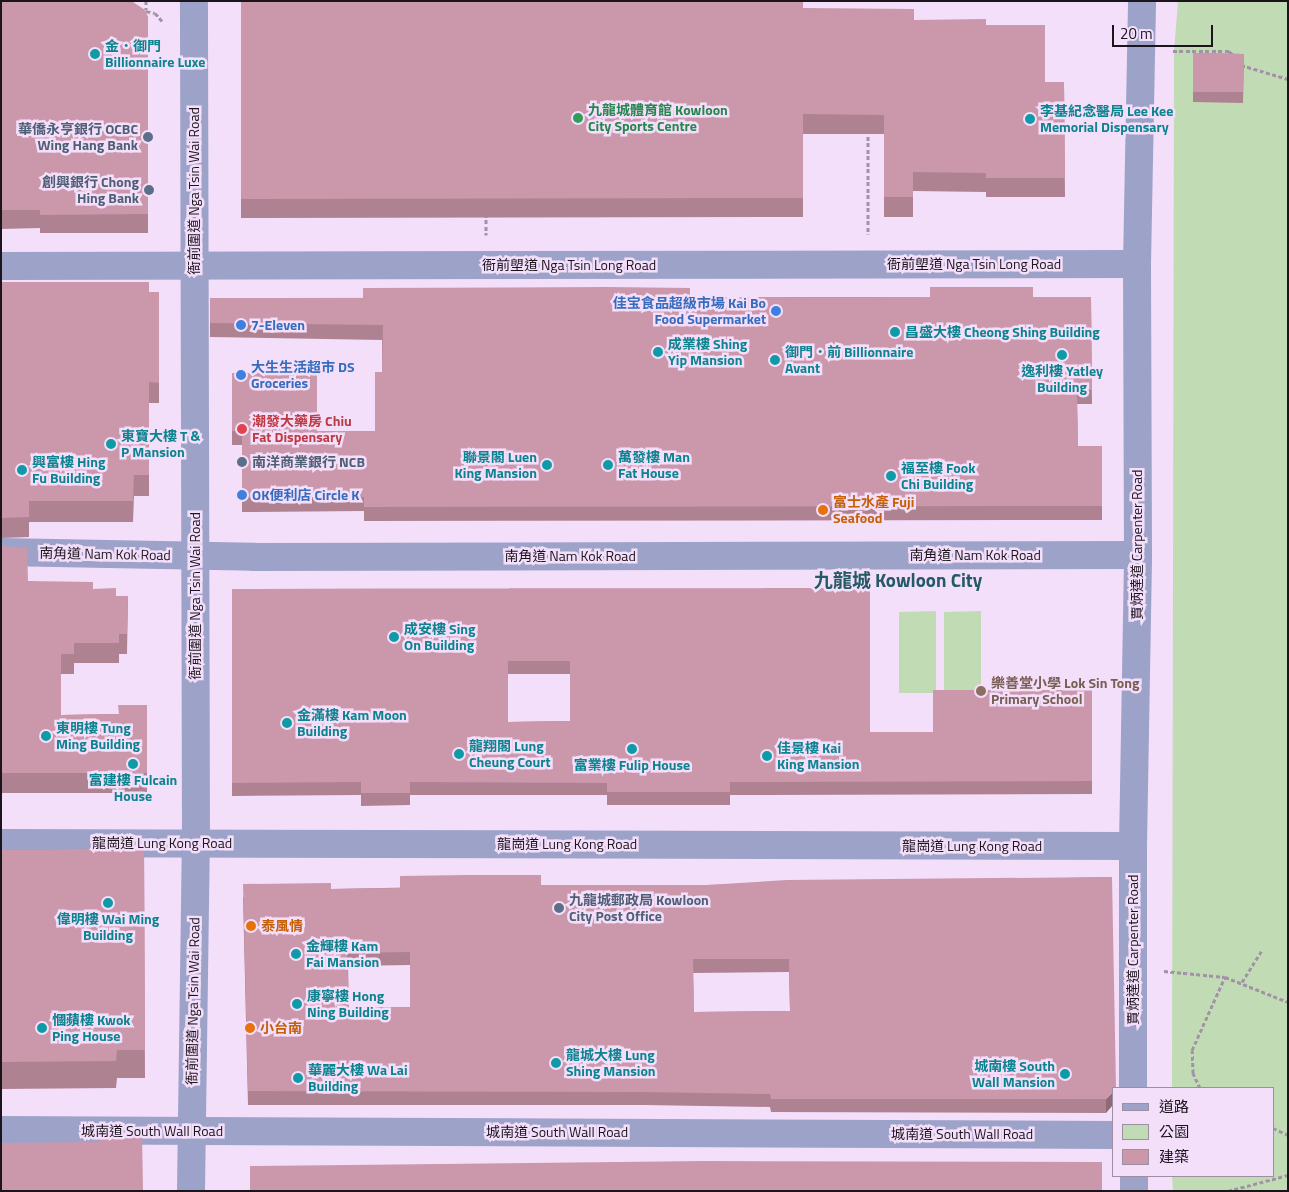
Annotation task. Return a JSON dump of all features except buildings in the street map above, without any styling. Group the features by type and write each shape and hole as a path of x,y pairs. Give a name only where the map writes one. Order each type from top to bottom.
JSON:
{"street":[{"name":"衙前圍道 Nga Tsin Wai Road","path":"191,1191 196,842 194,1"},
{"name":"賈炳達道 Carpenter Road","path":"1133,1087 1133,846 1138,555 1137,264 1142,1"},
{"name":"衙前塱道 Nga Tsin Long Road","path":"1,266 1137,264"},
{"name":"南角道 Nam Kok Road","path":"1,552 195,556 1138,555"},
{"name":"龍崗道 Lung Kong Road","path":"1,843 196,842 1133,846"},
{"name":"城南道 South Wall Road","path":"1,1130 1112,1134"},
{"path":"1134,1177 1134,1191"}],"path":[{"path":"146,1 146,10"},
{"path":"134,9 155,13 164,26"},
{"path":"1166,55 1174,51 1229,51 1244,68 1288,79"},
{"path":"868,128 868,234"},
{"path":"486,210 486,235"},
{"path":"1242,982 1263,949"},
{"path":"1160,971 1225,977 1242,982 1288,1002"},
{"path":"1200,1087 1193,1073 1192,1050 1225,977"},
{"path":"1274,1128 1288,1135"},
{"path":"1228,1191 1288,1175"}],"green space":[{"path":"1178,1 1288,1 1288,1191 1173,1191 1172,1177 1274,1177 1274,1087 1172,1087 1174,51"},
{"path":"936,611 936,693 899,693 899,612"},
{"path":"981,611 981,693 944,693 944,612"}],"place":[{"name":"金．御門 Billionnaire Luxe","path":"95,54"},
{"name":"九龍城體育館 Kowloon City Sports Centre","path":"578,118"},
{"name":"李基紀念醫局 Lee Kee Memorial Dispensary","path":"1030,119"},
{"name":"華僑永亨銀行 OCBC Wing Hang Bank","path":"148,137"},
{"name":"創興銀行 Chong Hing Bank","path":"149,190"},
{"name":"佳宝食品超級市場 Kai Bo Food Supermarket","path":"776,311"},
{"name":"7-Eleven","path":"241,325"},
{"name":"昌盛大樓 Cheong Shing Building","path":"895,332"},
{"name":"成業樓 Shing Yip Mansion","path":"658,352"},
{"name":"逸利樓 Yatley Building","path":"1062,355"},
{"name":"御門．前 Billionnaire Avant","path":"775,360"},
{"name":"大生生活超市 DS Groceries","path":"241,375"},
{"name":"潮發大藥房 Chiu Fat Dispensary","path":"242,429"},
{"name":"東寶大樓 T & P Mansion","path":"111,444"},
{"name":"南洋商業銀行 NCB","path":"242,462"},
{"name":"聯景閣 Luen King Mansion","path":"547,465"},
{"name":"萬發樓 Man Fat House","path":"608,465"},
{"name":"興富樓 Hing Fu Building","path":"22,470"},
{"name":"福至樓 Fook Chi Building","path":"891,476"},
{"name":"OK便利店 Circle K","path":"242,495"},
{"name":"富士水產 Fuji Seafood","path":"823,510"},
{"name":"成安樓 Sing On Building","path":"394,637"},
{"name":"樂善堂小學 Lok Sin Tong Primary School","path":"981,691"},
{"name":"金滿樓 Kam Moon Building","path":"287,723"},
{"name":"東明樓 Tung Ming Building","path":"46,736"},
{"name":"富業樓 Fulip House","path":"632,749"},
{"name":"龍翔閣 Lung Cheung Court","path":"459,754"},
{"name":"佳景樓 Kai King Mansion","path":"767,756"},
{"name":"富建樓 Fulcain House","path":"133,764"},
{"name":"偉明樓 Wai Ming Building","path":"108,903"},
{"name":"九龍城郵政局 Kowloon City Post Office","path":"559,908"},
{"name":"泰風情","path":"251,926"},
{"name":"金輝樓 Kam Fai Mansion","path":"296,954"},
{"name":"康寧樓 Hong Ning Building","path":"297,1004"},
{"name":"慖蘋樓 Kwok Ping House","path":"42,1028"},
{"name":"小台南","path":"250,1028"},
{"name":"龍城大樓 Lung Shing Mansion","path":"556,1063"},
{"name":"城南樓 South Wall Mansion","path":"1065,1074"},
{"name":"華麗大樓 Wa Lai Building","path":"298,1078"}],"district":[{"name":"九龍城 Kowloon City","path":"898,580"}]}
